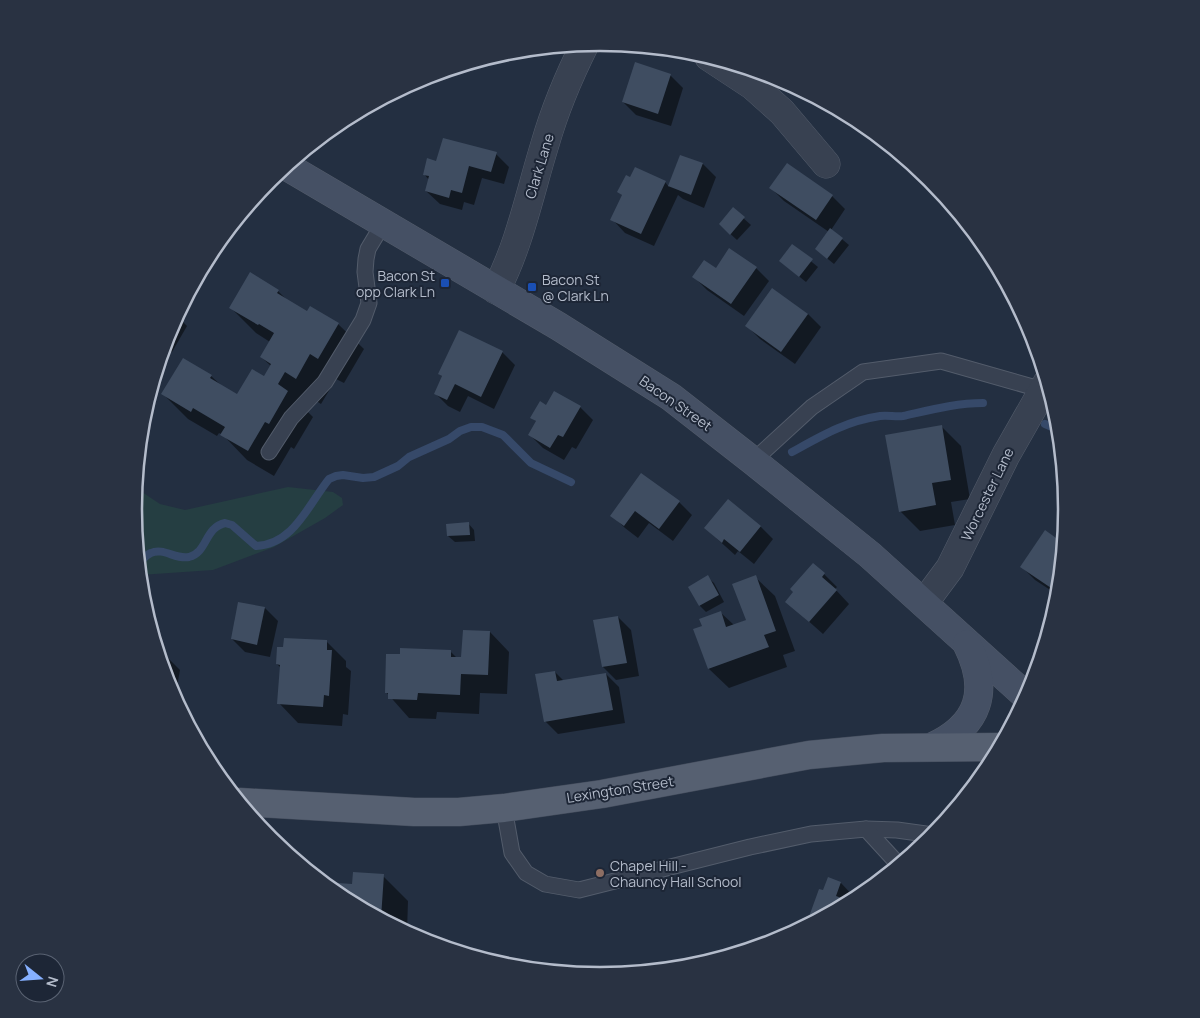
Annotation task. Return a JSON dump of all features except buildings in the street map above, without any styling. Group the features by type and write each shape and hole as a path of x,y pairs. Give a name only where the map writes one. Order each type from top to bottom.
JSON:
{"main road":[{"name":"Bacon Street","path":"293,170 590,346 671,397 870,555 1020,691"},
{"path":"932,747 942,743 959,731 972,714 976,703 980,684 979,673 967,642"},
{"name":"Lexington Street","path":"249,803 414,812 459,812 504,808 642,787 809,755 859,749 991,747"}],"street":[{"name":"Clark Lane","path":"496,290 515,246 546,140 571,72 582,52"},
{"path":"730,71 753,86 782,112 826,164"},
{"name":"Worcester Lane","path":"924,603 950,568 1006,455 1042,391"}],"lane":[{"path":"269,452 295,413 325,382 363,320 369,303 365,272 368,249 383,224"},
{"path":"753,461 812,407 863,372 941,361 1040,385"},
{"path":"504,808 512,853 526,873 545,884 579,890 784,839 866,829 897,830 923,834"},
{"path":"866,829 894,859"}],"green space":[{"path":"288,487 333,492 342,498 343,505 325,518 274,547 213,570 147,575 143,539 143,492 160,504 185,510"}],"waterway":[{"path":"792,452 813,440 856,421 883,416 903,416 933,409 983,403"},
{"path":"1045,424 1050,426"},
{"path":"145,558 156,552 189,557 200,550 213,530 225,523 232,525 256,546 269,544 290,531 329,479 343,475 363,478 374,477 398,466 409,457 471,427 482,427 503,435 531,463 571,482"}],"place":[{"name":"Bacon St opp Clark Ln","path":"445,283"},
{"name":"Bacon St @ Clark Ln","path":"532,287"},
{"name":"Chapel Hill - Chauncy Hall School","path":"600,873"}]}
